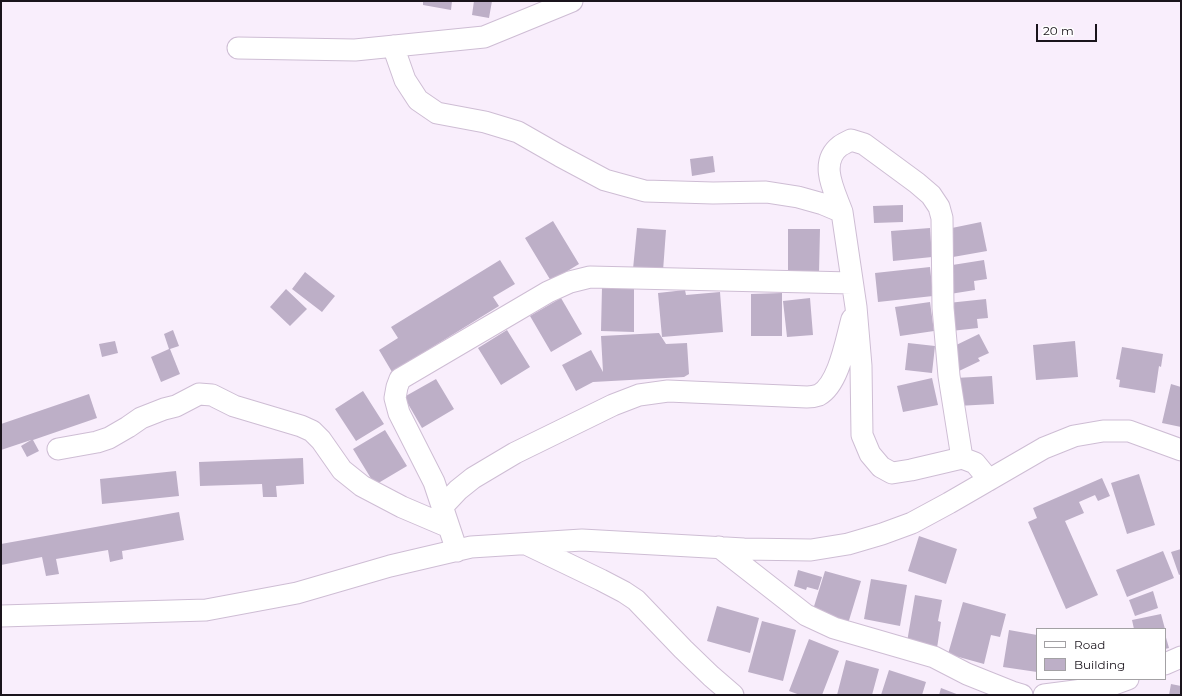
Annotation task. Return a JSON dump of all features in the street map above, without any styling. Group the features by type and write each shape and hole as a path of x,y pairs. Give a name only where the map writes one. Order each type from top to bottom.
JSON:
{"street":[{"path":"238,48 355,50 484,37 572,1"},
{"path":"393,46 405,80 418,100 437,113 484,122 518,132 605,180 645,191 713,193 766,192 798,197 823,204 842,212"},
{"path":"962,458 948,368 943,308 942,218 939,208 931,195 917,183 864,144 851,140 839,146 830,159 828,175 842,212 856,307 861,366 862,435 870,454 881,467 892,472 911,470 962,458 974,463 989,480"},
{"path":"457,551 434,482 399,413 395,398 400,379 548,292 570,282 590,278 852,283"},
{"path":"442,507 458,490 473,478 514,453 638,395 668,391 807,397 818,395 828,388 838,370 856,307"},
{"path":"58,449 97,442 109,438 141,418 176,406 199,394 212,395 234,406 301,426 312,431 321,440 342,470 362,486 402,507 449,527"},
{"path":"1,616 206,610 297,593 390,566 471,548 582,540 744,549 811,550 848,544 912,523 1044,448 1074,436 1103,431 1129,431 1181,450"},
{"path":"525,544 602,580 636,600 683,649 733,695"},
{"path":"719,547 806,615 834,628 934,658 967,674 1022,695"},
{"path":"1166,664 1181,657"},
{"path":"1044,695 1106,687 1125,680"}],"building":[{"path":"423,1 452,1 451,10 423,5"},
{"path":"474,1 492,1 489,18 472,15"},
{"path":"713,156 715,172 692,176 690,159"},
{"path":"903,205 903,222 874,223 873,206"},
{"path":"553,221 579,264 551,281 525,238"},
{"path":"981,222 987,251 953,257 947,229"},
{"path":"637,228 666,230 663,271 633,269"},
{"path":"930,228 932,257 893,261 891,231"},
{"path":"788,229 820,229 819,273 788,272"},
{"path":"500,260 515,284 493,297 499,306 392,372 379,350 398,338 391,327"},
{"path":"984,260 987,279 974,281 975,290 950,294 946,266"},
{"path":"930,267 933,296 878,302 875,273"},
{"path":"305,272 335,296 322,312 292,289"},
{"path":"602,287 634,287 634,332 601,331"},
{"path":"286,289 307,309 290,326 270,307"},
{"path":"685,290 686,295 720,292 723,332 662,337 658,293"},
{"path":"782,293 782,336 751,336 751,294"},
{"path":"561,298 582,334 551,352 530,316"},
{"path":"810,298 813,335 787,337 783,301"},
{"path":"986,299 988,318 977,319 978,328 951,331 948,303"},
{"path":"930,302 934,331 900,336 895,307"},
{"path":"173,330 179,346 170,349 180,374 161,382 151,357 169,349 164,334"},
{"path":"507,330 530,367 501,385 478,348"},
{"path":"659,333 666,344 687,343 689,374 684,377 593,382 576,391 562,365 591,350 603,372 601,336"},
{"path":"979,334 989,353 978,358 980,361 959,371 948,349"},
{"path":"115,341 118,353 102,357 99,344"},
{"path":"1075,341 1078,377 1036,380 1033,345"},
{"path":"908,343 935,346 932,373 905,370"},
{"path":"1122,347 1163,354 1161,367 1159,366 1155,393 1119,387 1120,380 1116,379"},
{"path":"992,376 994,404 957,406 955,378"},
{"path":"932,378 938,405 903,412 897,386"},
{"path":"436,379 454,409 422,428 404,397"},
{"path":"1171,384 1181,387 1181,427 1162,423"},
{"path":"363,391 384,424 356,441 335,409"},
{"path":"89,394 97,418 33,440 39,451 27,457 21,446 31,440 1,450 1,424"},
{"path":"385,430 407,466 375,485 353,449"},
{"path":"303,458 304,484 276,486 277,497 263,497 262,484 200,486 199,462"},
{"path":"176,471 179,496 102,504 100,479"},
{"path":"1139,474 1155,525 1127,534 1111,483"},
{"path":"1102,478 1110,496 1098,501 1095,495 1079,502 1084,513 1065,521 1098,595 1066,609 1028,522 1037,518 1033,508"},
{"path":"179,512 184,540 122,551 123,559 110,562 108,550 56,559 59,574 46,576 42,557 1,565 1,544"},
{"path":"919,536 957,549 946,584 908,571"},
{"path":"1181,549 1181,574 1179,575 1171,552"},
{"path":"1163,551 1174,578 1127,597 1116,570"},
{"path":"798,570 822,577 818,590 807,587 806,590 794,586"},
{"path":"825,571 861,581 847,627 811,616"},
{"path":"871,579 907,585 900,626 864,619"},
{"path":"1153,591 1158,608 1135,616 1129,600"},
{"path":"915,595 942,600 938,621 941,622 937,648 907,642"},
{"path":"963,602 1006,614 1000,637 991,635 984,664 948,654"},
{"path":"717,606 759,618 750,653 707,641"},
{"path":"1161,614 1165,628 1134,628 1132,620"},
{"path":"762,621 796,630 783,681 748,672"},
{"path":"1009,630 1036,635 1036,672 1003,667"},
{"path":"1166,638 1169,648 1166,649"},
{"path":"809,639 839,651 822,695 800,695 789,691"},
{"path":"846,660 879,669 872,695 837,695"},
{"path":"889,670 926,682 922,695 881,695"},
{"path":"1171,684 1181,686 1181,695 1169,695"},
{"path":"941,688 959,695 939,695"}]}
